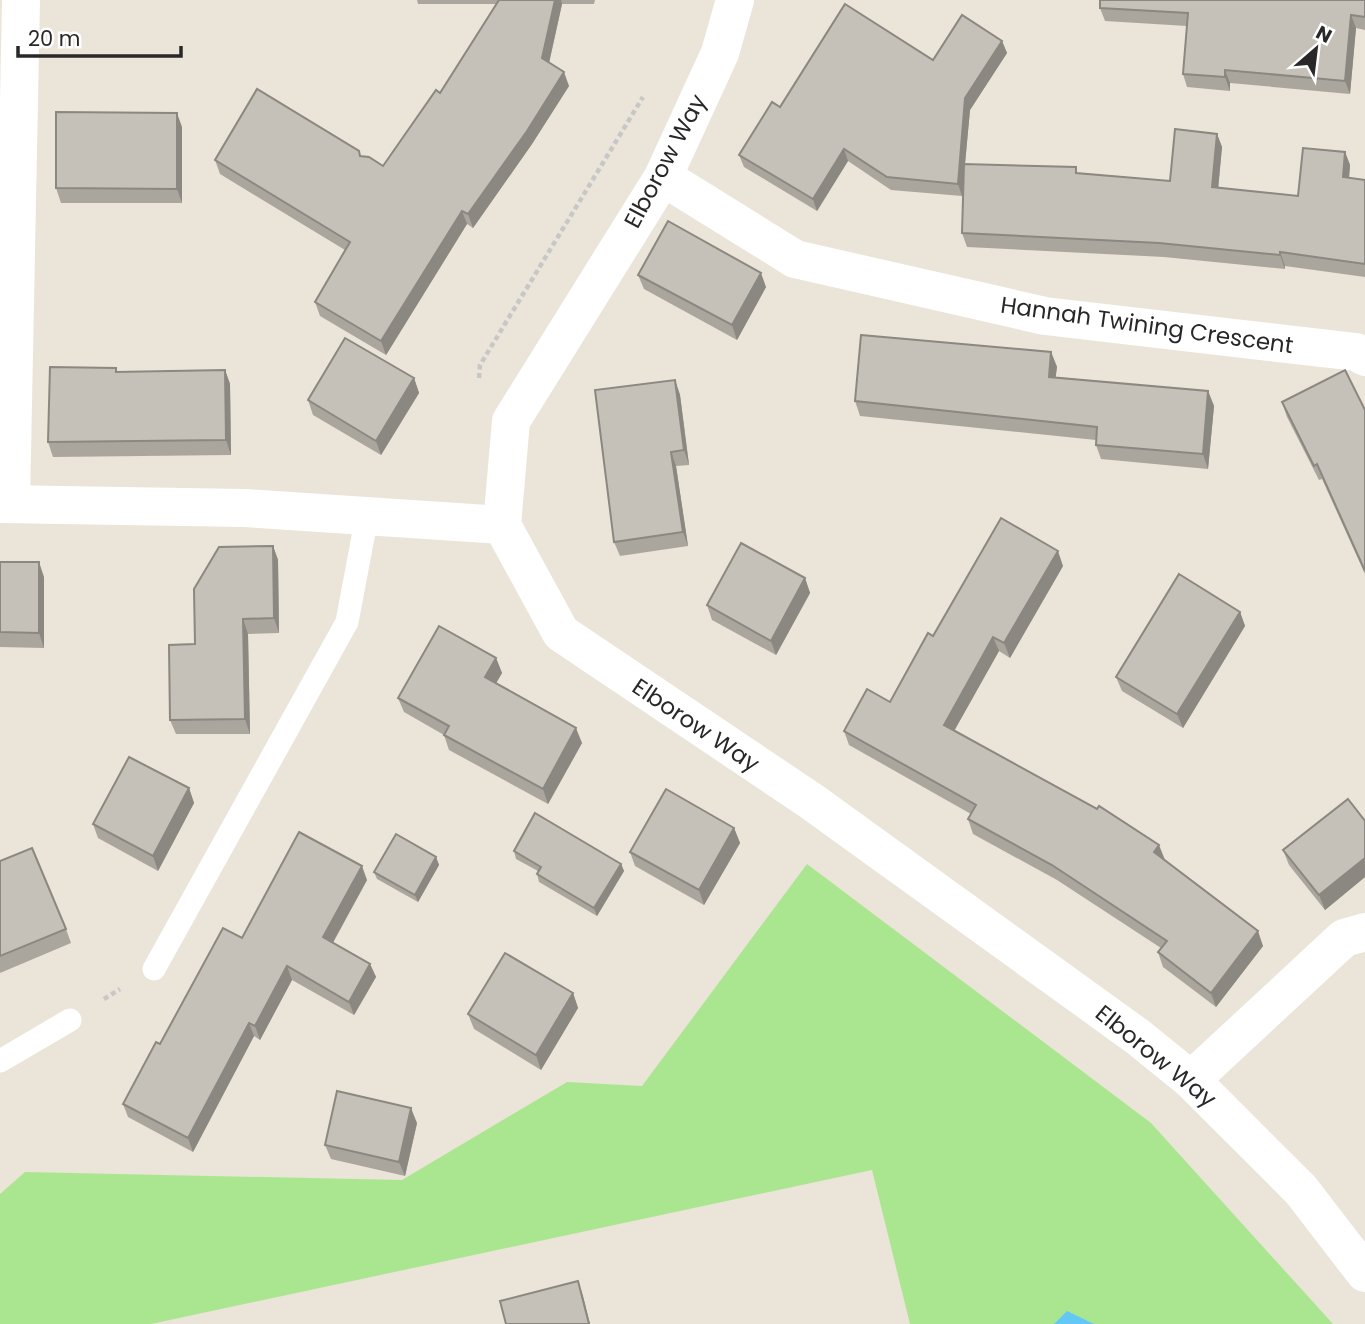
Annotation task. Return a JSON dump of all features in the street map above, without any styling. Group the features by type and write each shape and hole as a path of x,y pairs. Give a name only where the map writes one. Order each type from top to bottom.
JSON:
{"street":[{"path":"21,0 5,504 245,508 502,525"},
{"name":"Elborow Way","path":"735,0 720,53 663,177 511,421 502,525 561,633 811,802 1138,1037 1191,1080 1301,1190 1365,1273"},
{"name":"Hannah Twining Crescent","path":"663,177 795,260 1045,316 1356,352 1365,357"},
{"path":"1191,1080 1344,938 1365,932"}],"lane":[{"path":"154,969 347,622 368,516"},
{"path":"0,1061 70,1020"}],"path":[{"path":"70,1020 154,969"}],"green space":[{"path":"807,864 1151,1123 1333,1324 910,1324 872,1170 151,1324 0,1324 0,1194 25,1172 402,1180 567,1082 642,1086"}],"water":[{"path":"1067,1311 1094,1324 1054,1324"}],"building":[{"path":"499,0 555,0 542,58 564,72 527,131 468,214 462,211 381,341 315,302 350,242 215,160 257,89 359,151 360,156 369,157 383,166 436,90 440,93"},
{"path":"1100,0 1365,0 1365,17 1351,15 1345,81 1225,70 1225,77 1183,74 1188,13 1100,8"},
{"path":"845,4 933,60 962,15 1002,41 965,98 958,184 887,177 844,149 813,199 739,155 772,102 780,107"},
{"path":"56,112 177,113 177,189 56,188"},
{"path":"1175,129 1217,134 1212,187 1298,196 1303,148 1345,152 1343,177 1365,180 1365,264 1280,252 1280,255 1159,243 962,233 964,164 1076,167 1076,173 1170,181"},
{"path":"668,221 761,273 732,325 638,275"},
{"path":"861,335 1051,352 1049,377 1208,391 1203,454 1096,445 1097,427 855,401"},
{"path":"345,338 414,378 376,441 308,400"},
{"path":"50,367 116,368 116,372 225,370 226,440 48,442"},
{"path":"1345,370 1365,410 1365,571 1317,464 1314,466 1282,402"},
{"path":"675,380 684,450 671,452 683,532 614,542 595,390"},
{"path":"1001,518 1058,551 1004,643 993,637 944,725 1097,809 1099,806 1159,845 1154,852 1258,931 1211,993 1158,952 1167,941 1052,865 968,819 976,805 844,731 867,689 890,702 928,633 933,636"},
{"path":"741,543 805,578 771,641 707,605"},
{"path":"273,546 274,618 243,619 245,719 170,720 169,645 195,644 194,589 219,547"},
{"path":"0,562 39,562 39,633 0,632"},
{"path":"1179,574 1240,612 1177,714 1116,677"},
{"path":"439,626 496,658 485,677 576,728 543,789 444,735 449,726 398,698"},
{"path":"129,757 189,788 153,856 93,824"},
{"path":"666,789 734,828 699,890 630,852"},
{"path":"1348,799 1365,821 1365,858 1319,895 1283,850"},
{"path":"535,813 621,864 594,908 537,874 541,867 514,851"},
{"path":"299,832 362,866 323,937 370,964 349,1002 287,966 255,1026 249,1023 188,1138 123,1104 156,1042 160,1044 223,928 242,938"},
{"path":"396,834 436,857 415,895 374,872"},
{"path":"32,848 66,929 0,956 0,861"},
{"path":"505,953 573,993 536,1055 468,1014"},
{"path":"337,1091 411,1108 399,1162 325,1145"},
{"path":"578,1281 589,1324 506,1324 500,1301"}]}
